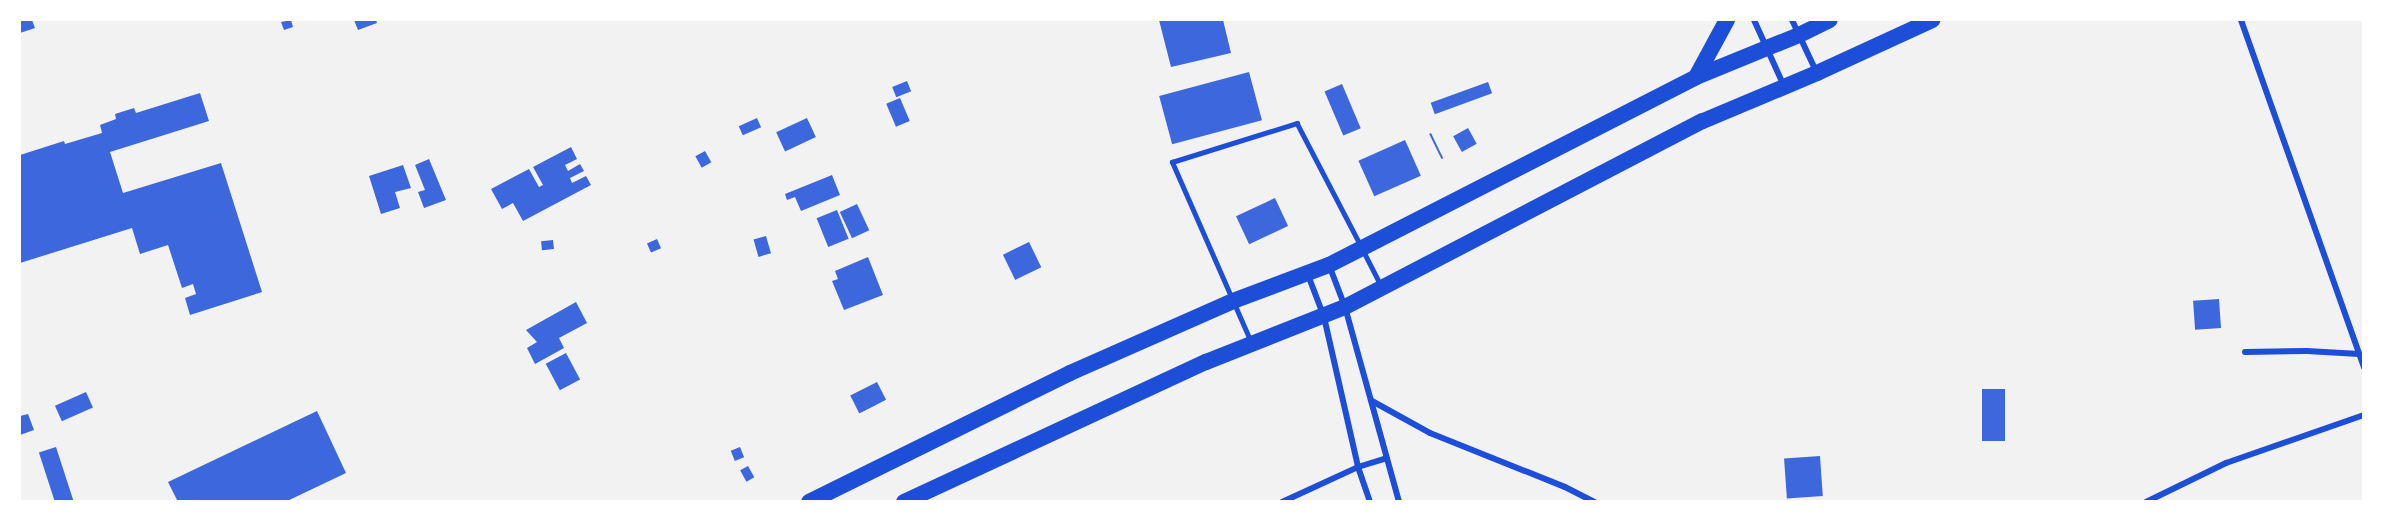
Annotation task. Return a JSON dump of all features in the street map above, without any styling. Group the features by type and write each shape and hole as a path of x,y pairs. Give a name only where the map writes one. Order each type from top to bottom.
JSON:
{"highway":[{"path":"1696,77 1727,20"},
{"path":"809,501 1070,373 1233,301 1308,275 1696,77 1830,20"},
{"path":"904,501 1206,362 1324,317 1703,121 1785,88 1932,20"}],"street":[{"path":"1754,20 1785,88"},
{"path":"1792,20 1817,73"},
{"path":"2241,20 2364,368"},
{"path":"1329,265 1345,307 1399,501"},
{"path":"1308,275 1324,317 1358,467 1370,501"},
{"path":"2244,352 2307,351 2359,354"},
{"path":"1372,401 1430,433 1565,487 1594,501"},
{"path":"2146,501 2226,463 2364,415"},
{"path":"1282,501 1358,467 1387,458"}],"lane":[{"path":"1252,345 1172,162 1297,123 1382,286"}],"building":[{"path":"20,20 32,20 35,28 20,33"},
{"path":"291,20 293,27 284,30 281,22"},
{"path":"354,20 376,20 377,23 358,30"},
{"path":"1159,20 1223,20 1231,53 1171,67"},
{"path":"1249,72 1262,120 1172,144 1159,96"},
{"path":"907,81 911,91 896,97 892,87"},
{"path":"1488,82 1492,93 1435,114 1431,103"},
{"path":"1342,84 1361,128 1343,136 1325,91"},
{"path":"200,93 209,121 110,152 123,193 221,163 262,292 190,315 185,298 196,294 193,284 182,288 168,245 140,254 132,228 20,263 20,155 64,141 65,144 102,133 100,125 116,119 115,114 134,108 136,113"},
{"path":"900,98 910,121 896,127 886,104"},
{"path":"757,118 761,127 743,135 739,126"},
{"path":"807,118 816,137 785,151 776,132"},
{"path":"1468,128 1477,144 1462,152 1453,136"},
{"path":"1431,133 1443,158 1441,159 1429,134"},
{"path":"1405,140 1421,176 1374,196 1358,161"},
{"path":"571,147 577,159 565,165 568,171 580,164 584,171 570,178 572,183 586,176 591,185 523,221 513,203 502,209 491,189 529,169 539,187 543,185 533,167"},
{"path":"705,151 711,162 702,168 695,156"},
{"path":"429,159 446,200 424,208 418,192 425,190 415,165"},
{"path":"403,165 411,188 395,192 400,208 381,214 369,176"},
{"path":"832,175 840,195 801,211 795,197 787,200 785,194"},
{"path":"1275,198 1288,226 1249,244 1236,216"},
{"path":"857,204 869,230 852,238 840,212"},
{"path":"837,210 849,239 828,247 817,218"},
{"path":"766,236 771,253 758,257 754,240"},
{"path":"657,239 661,248 651,253 647,243"},
{"path":"553,240 554,249 542,250 541,241"},
{"path":"1029,242 1041,267 1015,280 1003,255"},
{"path":"868,257 883,295 844,310 832,281 838,279 835,271"},
{"path":"2219,299 2221,328 2195,330 2193,301"},
{"path":"576,302 587,323 559,338 564,348 535,364 527,348 537,342 526,330"},
{"path":"566,353 580,379 560,390 546,364"},
{"path":"877,382 886,400 859,413 850,396"},
{"path":"1982,389 2005,389 2005,441 1982,441"},
{"path":"86,392 93,408 62,421 55,406"},
{"path":"317,411 346,473 285,502 178,502 168,482"},
{"path":"28,414 34,430 20,435 20,416"},
{"path":"56,447 74,502 55,502 39,453"},
{"path":"740,447 744,457 735,461 731,451"},
{"path":"1820,456 1823,496 1787,498 1784,459"},
{"path":"748,466 754,477 746,482 740,470"}]}
